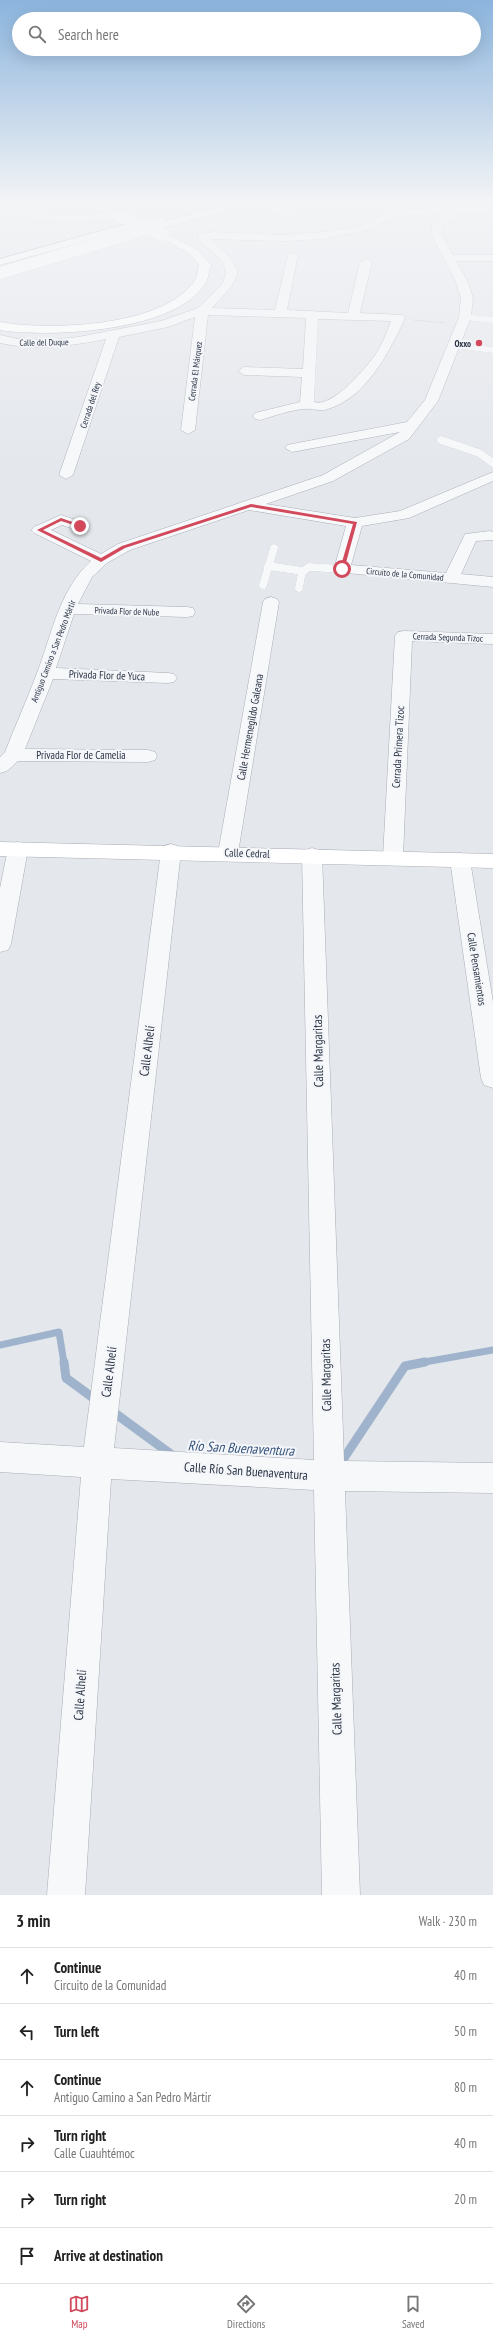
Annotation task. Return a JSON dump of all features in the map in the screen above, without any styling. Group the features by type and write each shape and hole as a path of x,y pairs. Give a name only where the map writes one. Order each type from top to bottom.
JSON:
{"main road":[{"path":"0,326 35,330 100,327 147,315 176,302 191,291"},
{"name":"Calle Cedral","path":"9,849 171,851 493,861"}],"street":[{"name":"Calle del Duque","path":"0,339 18,343 50,344 113,336 164,324 202,311 221,291"},
{"path":"280,314 285,291"},
{"path":"353,317 359,291"},
{"name":"Antiguo Camino a San Pedro Mártir","path":"7,761 46,673 67,609 85,575 101,560 124,547 251,506 328,478 404,436 431,401 464,320 467,298 465,291"},
{"path":"202,311 399,318 379,358 354,387 328,406 309,406 260,416"},
{"name":"Cerrada El Márquez","path":"188,430 202,311"},
{"path":"309,406 312,315"},
{"name":"Cerrada del Rey","path":"66,475 113,336"},
{"path":"252,358 310,367"},
{"path":"244,371 310,367"},
{"path":"292,448 413,426"},
{"path":"251,506 355,523 404,515 493,476"},
{"path":"80,526 61,520 39,530 101,560"},
{"path":"342,569 355,523"},
{"path":"452,578 470,537 490,536"},
{"name":"Circuito de la Comunidad","path":"342,569 493,582"},
{"name":"Calle Hermenegildo Galeana","path":"228,853 271,602"},
{"name":"Privada Flor de Nube","path":"67,609 187,612"},
{"name":"Cerrada Segunda Tizoc","path":"404,636 493,639"},
{"name":"Cerrada Primera Tizoc","path":"393,858 404,636"},
{"name":"Privada Flor de Yuca","path":"46,673 168,678"},
{"name":"Privada Flor de Camelia","path":"7,761 148,756"},
{"path":"0,944 9,849"},
{"name":"Calle Alhelí","path":"66,1895 100,1447 171,851"},
{"name":"Calle Margaritas","path":"312,855 341,1895"},
{"name":"Calle Pensamientos","path":"460,860 493,1078"},
{"name":"Calle Río San Buenaventura","path":"0,1456 100,1447 493,1478"}],"lane":[{"path":"464,320 493,320"},
{"path":"453,346 493,350"},
{"path":"441,440 479,453 493,463"},
{"path":"263,585 274,548"},
{"path":"268,566 303,571 312,566 342,569"},
{"path":"299,588 303,571"}],"path":[{"path":"399,318 464,320"}],"waterway":[{"name":"Río San Buenaventura","path":"0,1345 59,1332 64,1363"},
{"name":"Río San Buenaventura","path":"419,1363 493,1350"},
{"name":"Río San Buenaventura","path":"64,1362 66,1378 96,1400"},
{"name":"Río San Buenaventura","path":"340,1464 405,1366 425,1362"},
{"name":"Río San Buenaventura","path":"112,1411 172,1455"}],"place":[{"name":"Oxxo","path":"479,343"}],"route":[{"path":"80,526 61,520 39,530 101,560 124,547 163,533 251,506 355,523 342,569"}]}
